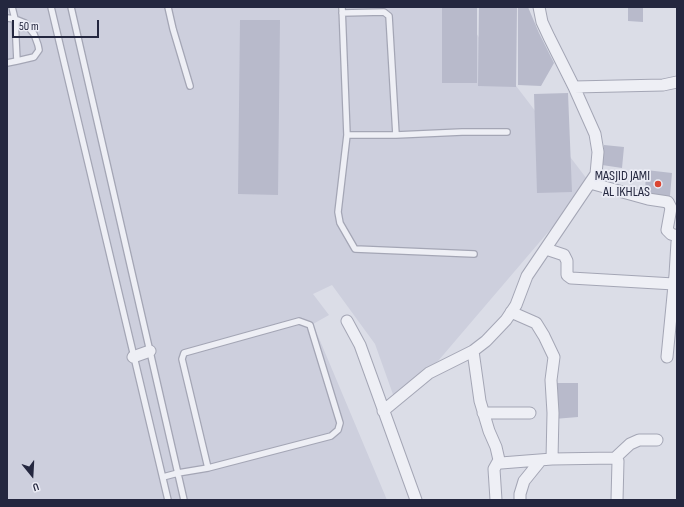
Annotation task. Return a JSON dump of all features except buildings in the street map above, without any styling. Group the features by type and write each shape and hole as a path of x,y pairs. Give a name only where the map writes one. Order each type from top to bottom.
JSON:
{"street":[{"path":"383,411 429,373 473,351 486,341 506,320 516,305 527,276 596,174 598,152 595,134 574,86 542,22 539,7"},
{"path":"574,86 663,85 677,82"},
{"path":"590,183 648,199 668,202 671,208 667,230 671,234 677,236"},
{"path":"667,357 677,242"},
{"path":"546,249 564,255 567,261 568,277 571,278 674,284"},
{"path":"511,312 536,323 554,357 551,380 553,413 546,460 524,481 520,494 520,500"},
{"path":"347,321 360,345 416,500"},
{"path":"134,357 150,351"},
{"path":"473,351 477,385 484,413 499,460 504,464 546,460 615,458 630,444 639,440 657,440"},
{"path":"484,413 530,413"},
{"path":"615,458 618,461 617,500"},
{"path":"496,500 494,469 499,460"}],"lane":[{"path":"12,7 15,18 17,61"},
{"path":"52,7 168,500"},
{"path":"70,7 184,500"},
{"path":"168,7 190,86"},
{"path":"396,135 389,16 384,12 342,10 348,135 338,212 340,223 355,249 474,254"},
{"path":"7,18 21,20 30,27 38,44 39,50 34,57 7,63"},
{"path":"348,135 507,132"},
{"path":"163,477 208,468 332,436 338,430 340,423 310,326 299,321 184,353 182,359 208,468"}],"shaded area":[{"path":"7,7 456,7 590,183 421,381 395,400 375,344 332,285 313,294 329,315 313,324 387,500 7,500"}],"place":[{"name":"MASJID JAMI AL IKHLAS","path":"658,184"}]}
